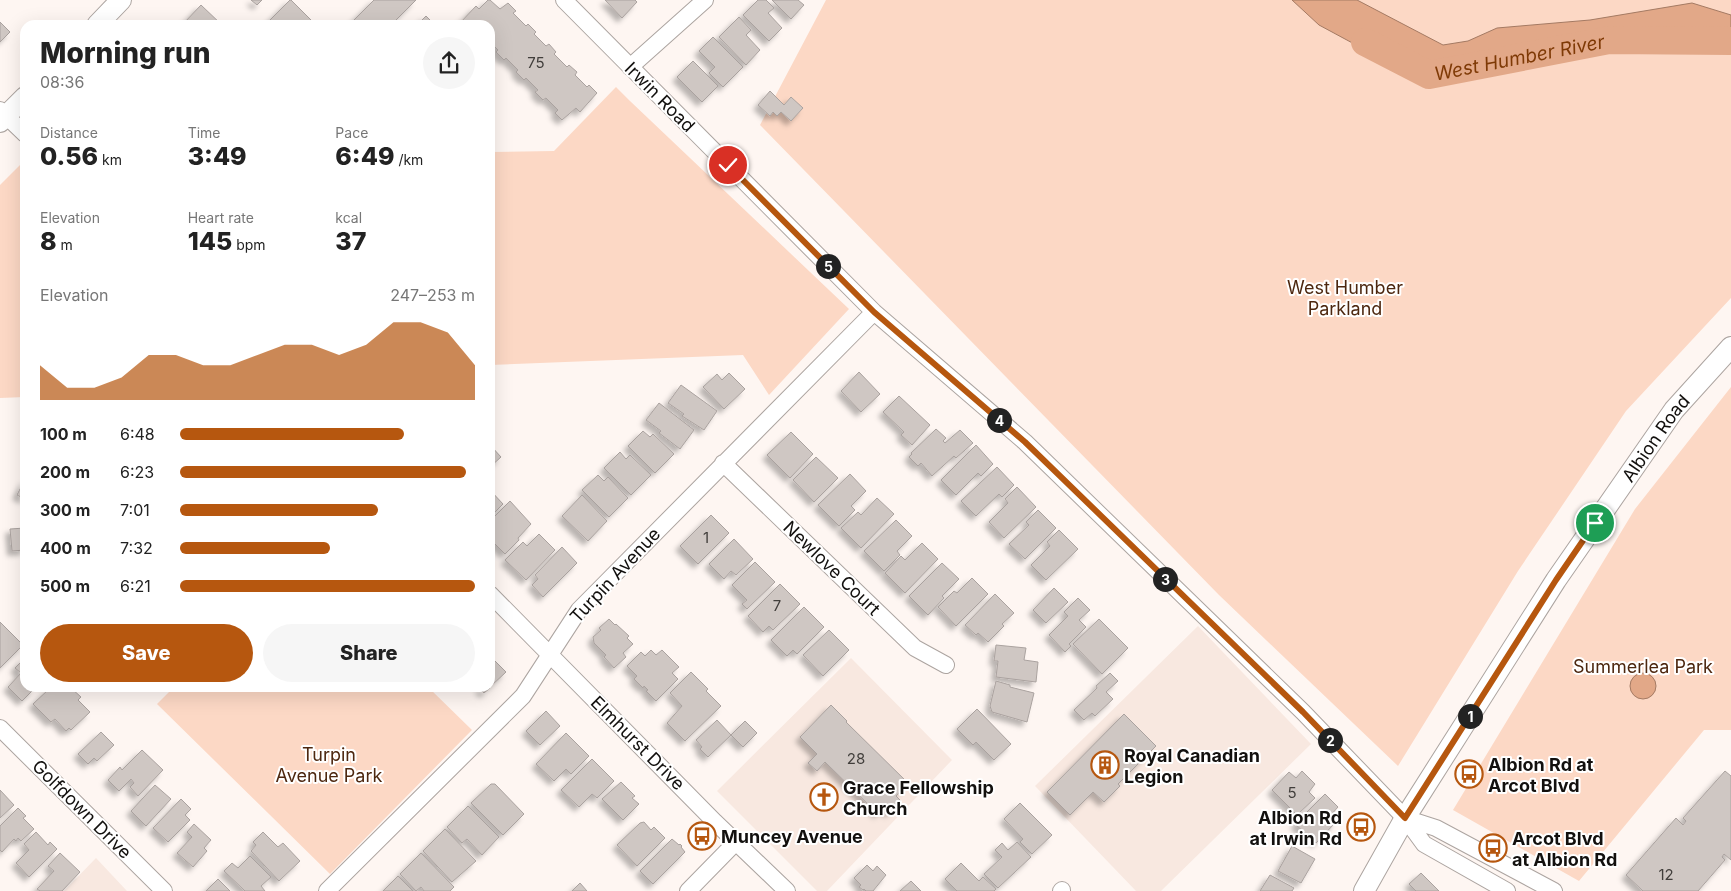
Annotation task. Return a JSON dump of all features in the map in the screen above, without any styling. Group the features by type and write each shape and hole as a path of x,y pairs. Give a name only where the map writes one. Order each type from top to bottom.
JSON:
{"main road":[{"path":"102,20 121,0"},
{"path":"2,116 20,101"},
{"name":"Albion Road","path":"1364,891 1405,818 1556,580 1674,410 1731,347"}],"street":[{"name":"Irwin Road","path":"564,0 874,312 1025,442 1303,712 1405,818 1424,844 1507,891"},
{"path":"630,67 704,0"},
{"path":"2,116 20,130"},
{"name":"Turpin Avenue","path":"327,891 523,696 579,610 874,312"},
{"name":"Newlove Court","path":"723,463 915,648 946,665"},
{"name":"Elmhurst Drive","path":"495,599 786,891"},
{"name":"Golfdown Drive","path":"0,728 164,891"},
{"path":"1405,818 1436,828 1554,891"},
{"path":"688,891 736,842"}],"shaded area":[{"path":"1292,0 1357,0 1443,45 1468,41 1497,28 1590,20 1692,3 1731,15 1731,51 1710,41 1674,35 1628,46 1548,41 1478,69 1438,72 1358,46 1319,25"},
{"path":"1198,626 1311,744 1161,891 1136,891 1035,786"},
{"path":"851,658 952,760 827,891 817,891 717,791"},
{"path":"1643,673 1652,677 1656,686 1652,695 1643,699 1634,695 1630,686 1634,677"},
{"path":"96,858 127,891 64,891"}],"green space":[{"name":"West Humber Parkland","path":"826,0 1731,0 1731,298 1626,411 1518,571 1398,766 1219,595 760,125"},
{"path":"616,87 849,309 769,395 743,355 495,365 495,152 554,151"},
{"path":"20,165 20,397 0,398 0,185"},
{"name":"Summerlea Park","path":"1731,387 1731,730 1704,730 1579,881 1453,810 1635,509"},
{"name":"Turpin Avenue Park","path":"169,692 433,692 472,730 330,874 157,704"}],"building":[{"path":"251,0 262,0 257,5"},
{"path":"291,0 311,20 270,20"},
{"path":"374,0 416,0 396,20 354,20"},
{"path":"488,0 500,9 508,3 516,11 513,13 526,26 528,24 536,32 534,34 546,46 549,44 556,52 554,54 567,67 569,65 577,72 575,75 587,87 589,85 597,93 580,112 576,108 562,120 555,113 558,110 546,98 543,100 535,92 538,90 526,78 524,80 516,72 518,70 506,58 504,60 496,52 498,50 495,47 495,20 463,20 476,6 479,9"},
{"path":"605,0 635,0 637,2 622,18"},
{"path":"758,0 766,0 774,8 768,13 782,28 769,41 743,15"},
{"path":"772,0 798,0 804,5 791,19"},
{"path":"201,5 217,20 187,20"},
{"path":"426,16 430,20 422,20"},
{"path":"739,17 751,30 746,35 760,50 746,65 719,37"},
{"path":"0,22 10,32 0,42"},
{"path":"713,37 743,67 723,87 709,73 715,67 699,51"},
{"path":"693,61 718,86 702,102 677,77"},
{"path":"770,91 784,105 791,97 803,108 791,121 781,112 777,116 773,112 770,116 758,105"},
{"path":"859,372 880,394 861,412 841,391"},
{"path":"729,373 745,389 724,409 703,387 717,374 722,380"},
{"path":"681,385 717,411 704,430 682,416 684,414 668,403"},
{"path":"899,396 930,425 912,445 901,435 904,432 883,412"},
{"path":"659,403 694,430 680,449 646,420"},
{"path":"936,429 946,438 943,441 945,443 960,430 973,443 956,458 954,456 932,476 921,463 918,466 909,457"},
{"path":"643,431 650,437 653,434 674,454 655,473 628,446"},
{"path":"791,432 813,454 790,478 767,455"},
{"path":"976,445 993,464 981,476 978,473 956,495 941,480"},
{"path":"495,450 501,457 495,462"},
{"path":"620,452 626,459 630,455 651,475 631,495 604,468"},
{"path":"816,457 838,478 814,502 793,480"},
{"path":"997,467 1014,485 1002,497 999,494 976,516 961,501"},
{"path":"850,474 866,491 851,506 855,510 839,526 818,505"},
{"path":"598,475 604,481 608,477 628,498 609,517 582,490"},
{"path":"1017,487 1036,507 1004,538 989,522 1008,503 1005,499"},
{"path":"495,495 503,504 495,512"},
{"path":"582,495 607,521 588,541 562,516"},
{"path":"877,498 894,514 861,548 841,528 858,512 861,515"},
{"path":"510,501 531,524 505,554 495,544 495,516"},
{"path":"1038,510 1056,528 1025,559 1009,544 1029,525 1026,522"},
{"path":"711,515 729,533 698,564 680,546"},
{"path":"896,520 912,536 897,551 900,555 884,571 864,551"},
{"path":"20,528 20,550 12,551 10,529"},
{"path":"1059,530 1078,549 1046,580 1031,565 1050,546 1047,542"},
{"path":"539,534 555,550 526,580 505,560 523,542 527,546"},
{"path":"734,539 753,559 736,575 731,571 724,579 709,564"},
{"path":"922,543 938,559 905,593 885,573 901,556 905,560"},
{"path":"562,547 577,563 543,597 532,585 538,579 535,575"},
{"path":"755,562 775,582 747,609 742,604 747,600 732,585"},
{"path":"942,563 959,579 942,596 944,598 928,615 909,596"},
{"path":"972,578 988,594 956,626 938,607 954,591 957,593"},
{"path":"780,584 800,604 773,630 769,626 763,632 748,616"},
{"path":"1054,588 1068,602 1046,623 1033,610"},
{"path":"995,594 1014,613 1002,624 1004,626 988,642 978,633 976,635 965,625"},
{"path":"1078,598 1090,610 1079,620 1086,627 1069,644 1071,646 1065,652 1049,635 1068,616 1064,612"},
{"path":"804,607 824,627 797,654 793,650 787,656 771,640"},
{"path":"609,619 629,636 627,638 633,644 623,653 626,657 614,668 604,657 606,655 594,643 593,637"},
{"path":"1099,619 1128,648 1102,674 1073,644"},
{"path":"0,622 20,642 20,648 0,668"},
{"path":"829,630 849,650 823,676 803,655"},
{"path":"996,645 1026,648 1024,660 1038,662 1036,682 996,677 998,661 994,661"},
{"path":"651,650 656,655 662,650 679,667 672,673 678,679 656,701 646,691 648,690 644,686 643,688 634,679 637,676 627,666 641,652 645,656"},
{"path":"495,661 506,672 495,682"},
{"path":"20,663 20,672 15,668"},
{"path":"691,672 721,706 685,741 667,723 682,706 670,693"},
{"path":"1110,673 1118,681 1106,692 1113,699 1095,716 1092,713 1084,720 1074,710"},
{"path":"20,674 20,692 31,692 22,701 8,687"},
{"path":"996,681 1010,685 1010,687 1034,693 1027,722 992,712 990,706"},
{"path":"46,692 75,692 81,697 78,700 90,712 71,730 69,728 66,731 55,719 51,722 33,704"},
{"path":"831,705 908,783 896,796 901,801 889,813 884,808 878,814 825,762 817,771 808,763 817,754 800,737"},
{"path":"977,709 1011,744 994,760 976,742 973,745 957,729"},
{"path":"546,711 560,726 540,745 526,731"},
{"name":"Royal Canadian Legion","path":"1124,714 1156,746 1118,784 1120,786 1104,802 1093,792 1070,815 1047,792"},
{"path":"717,720 731,735 708,757 700,749 702,747 696,740"},
{"path":"745,721 757,733 743,747 731,735"},
{"path":"101,732 114,745 97,761 94,758 88,764 78,754"},
{"path":"566,733 589,756 571,774 566,769 554,781 536,764"},
{"path":"142,750 163,770 138,796 130,787 134,783 131,779 119,791 108,780 120,767 122,770"},
{"path":"592,759 614,781 597,798 592,794 579,807 561,790"},
{"path":"1302,771 1315,784 1309,792 1315,798 1297,815 1272,790 1289,772 1296,778"},
{"path":"1725,771 1731,776 1731,860 1724,854 1722,857 1725,860 1698,891 1643,891 1626,875 1676,818 1683,825 1686,821 1683,818"},
{"path":"621,782 635,796 632,798 639,804 623,820 602,799"},
{"path":"491,784 495,784 524,814 503,835 471,803"},
{"path":"155,785 171,799 146,826 131,811"},
{"path":"0,790 14,805 0,818"},
{"path":"1325,794 1338,807 1330,816 1336,822 1316,843 1295,824"},
{"path":"181,799 191,809 185,815 190,820 168,842 153,828"},
{"path":"1020,803 1052,835 1032,854 1020,842 1023,839 1004,819"},
{"path":"468,806 499,837 482,855 467,839 462,843 447,827"},
{"path":"18,808 26,816 23,818 34,829 21,841 18,838 16,841 14,839 2,852 0,850 0,826"},
{"path":"644,822 651,830 654,827 665,838 637,866 617,845 640,823"},
{"path":"194,824 211,840 204,848 207,851 193,867 177,853 192,837 187,832"},
{"path":"445,829 476,861 452,882 423,851"},
{"path":"36,832 48,845 50,842 57,849 29,877 16,863 29,850 24,844"},
{"path":"263,832 278,847 283,843 300,861 279,881 251,851 256,845 253,842"},
{"path":"672,839 682,846 685,852 653,884 640,871"},
{"path":"1017,842 1031,857 998,888 984,874 1002,857 995,850 1002,843 1008,850"},
{"path":"1292,846 1315,859 1301,883 1278,871"},
{"path":"60,853 80,872 62,891 40,891 37,889 54,871 48,866"},
{"path":"421,853 454,887 450,891 424,891 421,887 416,891 400,874"},
{"path":"250,856 271,877 261,886 265,891 245,891 224,871 232,863 238,868"},
{"path":"961,863 979,881 983,877 996,889 994,891 957,891 945,879"},
{"path":"867,865 873,871 877,866 886,875 873,891 863,890 854,878"},
{"path":"1421,873 1439,891 1416,891 1409,884"},
{"path":"1270,875 1294,888 1292,891 1260,891"},
{"path":"398,876 413,891 383,891"},
{"path":"218,879 230,891 206,891"},
{"path":"911,881 921,891 900,891"},
{"path":"580,883 587,891 572,891"}],"waterway":[{"name":"West Humber River","path":"1365,42 1429,75 1609,40 1731,41"}],"place":[{"name":"Royal Canadian Legion","path":"1105,765"},
{"name":"Albion Rd at Arcot Blvd","path":"1469,774"},
{"name":"Grace Fellowship Church","path":"824,797"},
{"name":"Albion Rd at Irwin Rd","path":"1361,827"},
{"name":"Muncey Avenue","path":"702,836"},
{"name":"Arcot Blvd at Albion Rd","path":"1493,848"}],"route":[{"path":"728,165 874,312 1025,442 1303,712 1405,818 1556,580 1595,523"}]}
